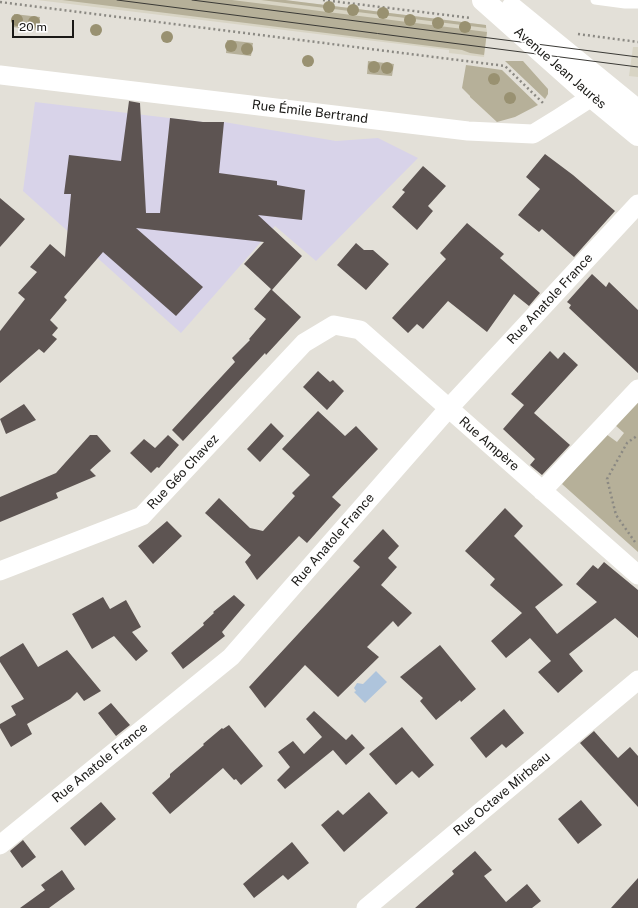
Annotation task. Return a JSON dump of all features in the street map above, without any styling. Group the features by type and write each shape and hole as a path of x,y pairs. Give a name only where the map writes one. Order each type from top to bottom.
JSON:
{"main road":[{"name":"Avenue Jean Jaurès","path":"502,0 600,92 638,135"},
{"name":"Avenue Jean Jaurès","path":"480,10 600,92 638,111"}],"street":[{"name":"Rue Émile Bertrand","path":"0,75 468,131 533,134 600,92"},
{"name":"Rue Anatole France","path":"0,845 231,657 448,409 638,204"},
{"name":"Rue Ampère","path":"334,325 360,330 638,576"},
{"name":"Rue Géo Chavez","path":"0,571 142,516 304,343 334,325"},
{"path":"542,491 638,389"},
{"name":"Rue Octave Mirbeau","path":"366,908 638,680"}],"lane":[{"path":"594,0 638,4"}],"path":[{"path":"323,0 480,10"},
{"path":"0,2 505,66 559,118"},
{"path":"575,37 579,34 638,42"},
{"path":"635,542 616,515 607,479 627,443 638,435"}],"shaded area":[{"path":"37,0 285,0 486,25 487,32 484,57 449,53 449,50"},
{"path":"62,0 232,0 487,32 484,55 462,50"},
{"path":"261,0 285,0 486,25 486,28"},
{"path":"14,14 40,17 38,30 12,27"},
{"path":"227,40 253,43 251,56 226,53"},
{"path":"633,47 638,47 638,77 629,76"},
{"path":"368,61 394,64 392,76 367,74"},
{"path":"505,61 523,61 548,89 548,94 545,99"},
{"path":"466,65 502,70 538,105 515,117 497,122 462,88"},
{"path":"35,102 203,122 224,122 336,141 378,138 418,158 316,261 275,226 181,333 23,191"},
{"path":"638,401 638,552 562,484 606,434 617,442 624,433 615,425"}],"water":[{"path":"376,671 387,682 365,703 354,692 356,691 354,688 357,683 363,684"}],"building":[{"path":"129,101 140,103 146,213 160,213 170,118 203,122 224,122 219,173 277,181 277,185 305,190 302,220 258,215 302,256 272,290 301,317 266,355 265,353 183,441 172,430 235,362 232,358 250,340 249,339 266,319 254,309 271,289 244,264 264,242 136,228 203,287 176,316 103,252 64,297 67,300 50,320 58,328 52,335 57,339 44,353 39,349 0,383 0,331 25,299 18,293 37,272 30,267 50,244 65,257 71,194 64,194 69,155 121,161"},
{"path":"545,154 573,175 615,211 574,257 542,229 539,232 518,215 540,189 526,177"},
{"path":"423,166 446,186 428,206 433,211 417,230 392,207 405,192 402,190"},
{"path":"0,198 25,219 0,247"},
{"path":"467,223 504,254 500,258 540,293 529,306 514,294 487,332 448,301 423,329 417,324 408,333 392,318 446,259 440,253"},
{"path":"356,243 364,250 373,250 389,264 366,290 337,265"},
{"path":"592,274 606,287 609,282 638,310 638,373 569,308 571,305 567,302"},
{"path":"550,351 558,359 564,352 578,365 534,413 570,445 542,475 530,465 535,459 503,429 524,405 511,394"},
{"path":"318,371 330,382 333,380 344,391 327,410 303,387"},
{"path":"24,404 36,420 6,434 0,419"},
{"path":"318,411 345,436 356,426 378,449 332,497 341,505 307,543 299,536 257,580 245,562 251,555 205,513 219,498 250,528 263,531 295,496 292,493 310,475 282,449"},
{"path":"271,423 284,436 260,462 247,449"},
{"path":"90,435 97,435 111,451 90,470 96,476 56,493 58,498 0,522 0,497 56,473"},
{"path":"168,435 179,445 159,468 157,467 151,473 130,453 144,439 155,448"},
{"path":"505,508 523,526 514,536 563,585 535,607 557,634 597,602 576,584 593,565 598,569 604,562 638,590 638,638 615,618 569,654 583,671 558,693 538,672 551,661 530,638 506,658 491,641 522,613 490,585 495,579 465,551"},
{"path":"167,521 182,536 153,564 138,546"},
{"path":"383,529 399,546 388,558 397,567 381,585 412,613 398,627 393,621 367,647 379,657 338,697 305,665 265,708 249,687 360,567 353,561"},
{"path":"234,595 245,605 222,632 225,636 183,669 171,653 204,625 203,623 214,613 213,612"},
{"path":"103,597 110,609 126,600 141,627 132,632 148,651 136,661 114,636 92,649 72,614"},
{"path":"23,643 38,667 67,650 101,691 84,701 77,692 70,699 27,724 32,734 11,747 0,728 0,724 16,715 11,706 24,699 0,662 0,657"},
{"path":"440,645 476,689 436,720 420,701 423,698 400,677"},
{"path":"111,703 130,725 116,736 98,713"},
{"path":"504,709 524,733 506,748 502,744 486,758 470,738"},
{"path":"314,711 346,740 352,734 365,748 346,765 333,750 285,789 277,780 290,767 278,752 293,741 304,754 322,737 306,719"},
{"path":"229,725 263,766 241,785 223,768 170,814 152,793 170,777 170,774 204,745 203,744 222,728 223,729"},
{"path":"402,727 434,765 419,778 412,771 396,785 369,754"},
{"path":"594,731 618,758 630,747 638,756 638,807 580,743"},
{"path":"369,792 388,813 344,852 321,825 338,810 343,815"},
{"path":"581,800 602,825 578,844 558,819"},
{"path":"101,802 116,819 85,846 70,828"},
{"path":"23,840 36,857 22,868 10,851"},
{"path":"292,842 309,863 288,880 283,875 254,898 243,884"},
{"path":"475,851 492,870 484,876 506,902 527,884 541,901 532,908 415,908 454,874 452,871"},
{"path":"62,870 75,889 49,908 20,908 45,890 41,885"},
{"path":"638,878 638,908 611,908"}],"tram line":[{"path":"117,0 638,67"},
{"path":"192,0 638,57"}]}
